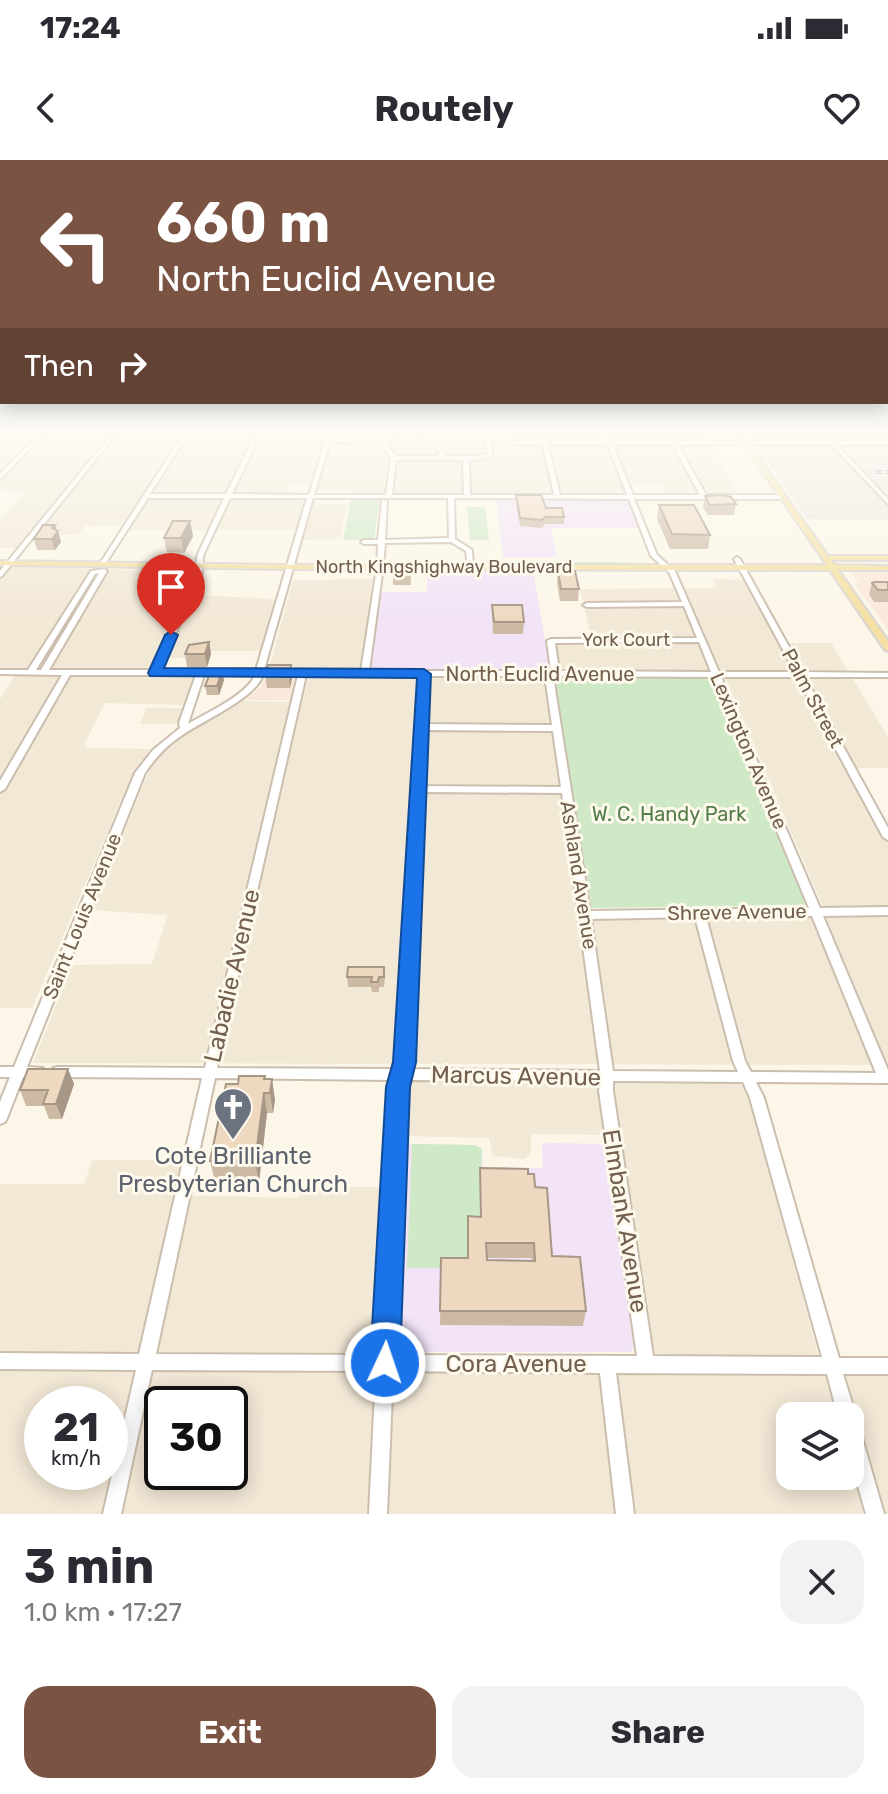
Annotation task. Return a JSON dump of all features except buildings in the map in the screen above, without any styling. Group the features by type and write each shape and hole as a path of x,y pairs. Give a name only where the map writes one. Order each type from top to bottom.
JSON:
{"main road":[{"path":"779,494 888,648"},
{"name":"North Kingshighway Boulevard","path":"0,555 8,561 290,563 380,567 658,559 739,563"},
{"name":"North Kingshighway Boulevard","path":"471,563 667,567 888,558"},
{"name":"North Kingshighway Boulevard","path":"827,562 888,568"}],"street":[{"path":"0,575 64,494"},
{"path":"365,673 387,494"},
{"name":"Lexington Avenue","path":"630,494 654,556 672,571 687,604 886,1078"},
{"path":"105,561 145,496 781,497"},
{"path":"155,673 229,496"},
{"name":"Saint Louis Avenue","path":"0,1118 140,773 159,749 185,729 247,692 260,673 310,496"},
{"path":"451,497 452,540"},
{"path":"364,542 452,540 469,550 471,563"},
{"name":"Palm Street","path":"739,563 888,837"},
{"path":"31,672 93,572 104,571 44,672"},
{"path":"587,605 687,604"},
{"name":"York Court","path":"551,641 702,640"},
{"name":"Ashland Avenue","path":"551,641 557,728 607,1077"},
{"name":"North Euclid Avenue","path":"0,672 888,675"},
{"path":"0,789 68,672"},
{"path":"185,729 183,723 201,673"},
{"name":"Labadie Avenue","path":"112,1514 303,673"},
{"path":"378,1514 397,1100 424,674"},
{"path":"422,727 557,728"},
{"path":"419,789 566,790"},
{"name":"Shreve Avenue","path":"585,915 888,911"},
{"path":"699,913 739,1061 757,1098 843,1402"},
{"name":"Marcus Avenue","path":"0,1072 886,1078"},
{"name":"Elmbank Avenue","path":"607,1077 606,1091 646,1365"},
{"name":"Cora Avenue","path":"0,1361 888,1366"},
{"path":"607,1365 625,1514"},
{"path":"864,1476 875,1514"}],"shaded area":[{"path":"23,494 287,494 286,498 305,498 304,504 347,504 340,539 297,540 300,529 124,530 126,525 85,526 78,535 33,535 22,548 0,548 0,520"},
{"path":"630,494 630,495 352,495"},
{"path":"666,494 740,495 666,495"},
{"path":"790,494 888,494 888,520 807,519"},
{"path":"496,498 628,499 639,528 551,528 557,557 503,557"},
{"path":"0,567 153,570 147,582 195,583 190,595 275,599 260,651 213,651 188,658 158,658 149,670 0,669"},
{"path":"533,568 550,671 371,670 380,592 427,592 427,569"},
{"path":"856,570 888,570 888,630 855,584 859,583 851,573 857,573"},
{"path":"373,579 360,670 269,669 293,580"},
{"path":"712,579 748,580 783,643 831,643 888,737 888,768 855,768 888,832 888,1065 33,1063 72,965 152,964 168,915 91,910 153,762 192,730 242,701 302,702 309,675 549,677 585,914 824,909 723,672 556,669 552,643 592,641 580,589 716,588"},
{"path":"15,675 197,677 186,705 105,703 84,745 88,748 150,749 121,801 32,1008 0,1008 0,699"},
{"path":"294,675 297,678 291,700 244,700 260,688 266,677"},
{"path":"146,708 185,708 179,724 140,724"},
{"path":"415,1081 590,1083 597,1088 604,1135 531,1134 531,1154 524,1159 493,1156 489,1138 404,1136 406,1088"},
{"path":"737,1083 746,1088 821,1365 888,1368 888,1514 0,1514 0,1184 84,1184 92,1160 182,1160 176,1195 299,1198 301,1187 385,1187 385,1363 646,1364 614,1084"},
{"path":"547,1143 606,1144 634,1348 630,1352 407,1352 398,1347 394,1338 403,1144 475,1145 482,1149 483,1169 543,1168 542,1146"}],"green space":[{"path":"351,498 380,498 374,540 343,540"},
{"path":"467,507 485,507 489,540 470,540"},
{"path":"476,562 651,562 481,565"},
{"name":"W. C. Handy Park","path":"553,678 713,678 806,905 592,908"},
{"path":"412,1144 475,1145 482,1149 480,1232 468,1268 407,1268"}],"place":[{"name":"Cote Brilliante Presbyterian Church","path":"233,1141"}],"route":[{"path":"171,635 155,673 424,674 404,1062 398,1087 385,1363"}]}
